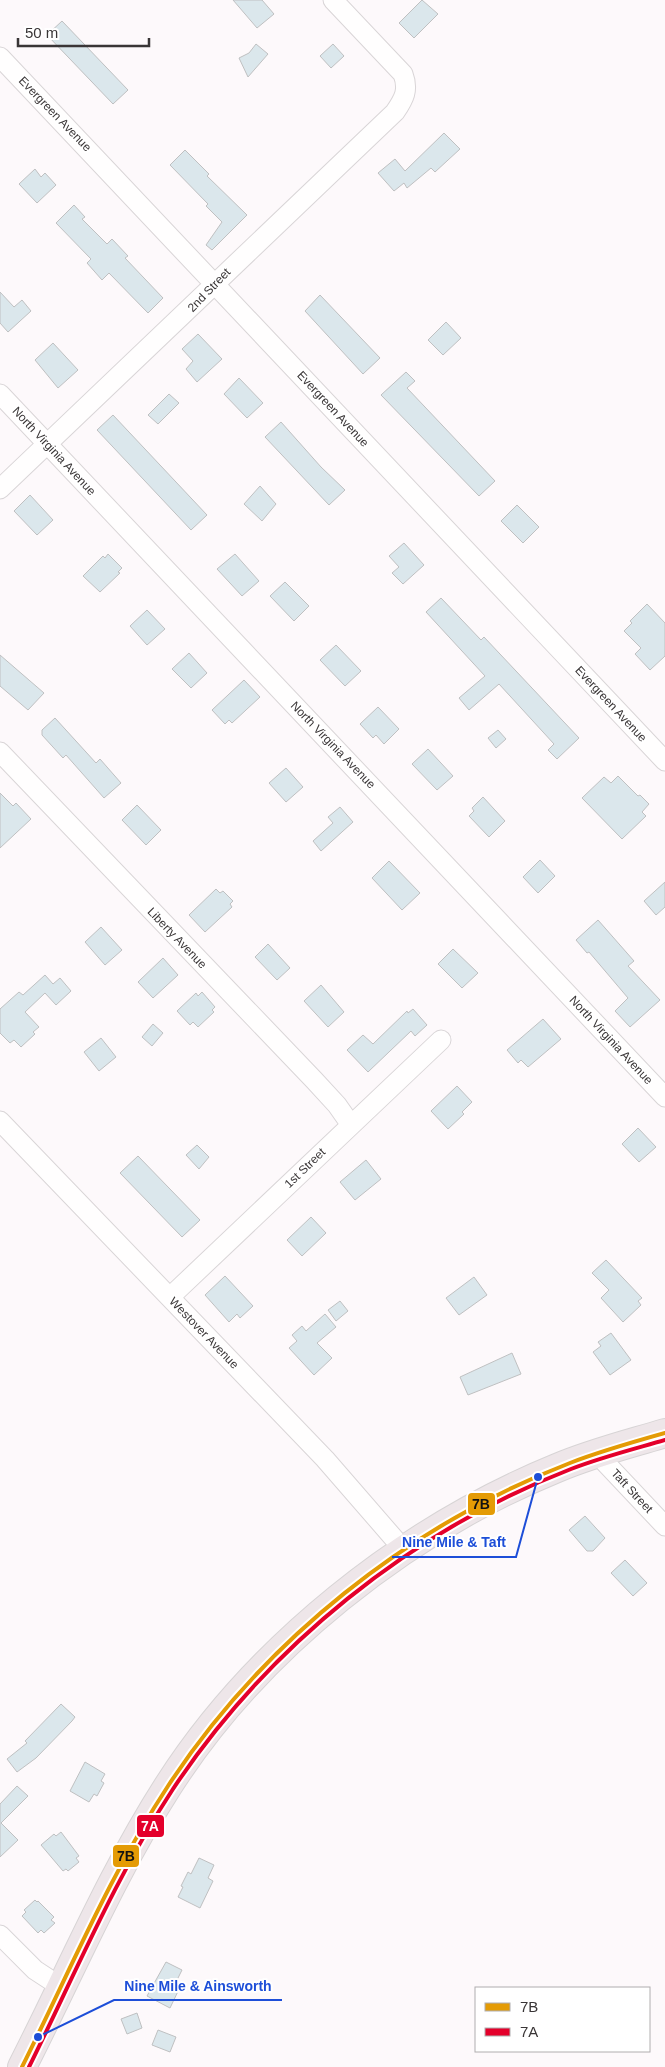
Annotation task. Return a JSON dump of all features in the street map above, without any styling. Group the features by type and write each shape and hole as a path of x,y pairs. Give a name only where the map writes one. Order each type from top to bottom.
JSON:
{"main road":[{"path":"22,2067 113,1880 167,1788 185,1760 230,1704 265,1665 351,1588 404,1550 486,1501 558,1467 665,1432"}],"street":[{"name":"2nd Street","path":"0,489 196,304 215,283 395,112 404,100 406,84 402,74 333,0"},
{"name":"Evergreen Avenue","path":"0,57 665,761"},
{"name":"North Virginia Avenue","path":"0,394 665,1097"},
{"name":"Liberty Avenue","path":"0,752 314,1080 337,1105 351,1125"},
{"name":"1st Street","path":"170,1297 441,1040"},
{"name":"Westover Avenue","path":"0,1121 325,1458 404,1550"},
{"name":"Taft Street","path":"598,1455 665,1526"},
{"path":"0,1935 35,1970 61,1987"}],"building":[{"path":"233,0 262,0 274,14 257,28"},
{"path":"422,0 438,14 414,38 399,23"},
{"path":"62,21 128,90 113,104 47,35"},
{"path":"256,44 268,54 248,77 239,58 249,53"},
{"path":"333,44 344,56 331,68 320,56"},
{"path":"444,133 460,149 435,172 431,168 407,188 404,183 394,191 378,173 395,159 405,171"},
{"path":"185,150 209,174 207,176 247,215 212,250 206,245 222,222 206,206 208,204 170,165"},
{"path":"35,169 41,177 45,173 56,185 37,203 19,184"},
{"path":"74,205 85,217 82,219 107,244 112,239 128,256 125,258 163,298 148,313 109,273 102,280 87,263 91,259 56,223"},
{"path":"0,292 14,307 22,300 31,311 8,332 0,323"},
{"path":"320,295 380,358 363,374 305,311"},
{"path":"446,322 461,338 443,355 428,340"},
{"path":"198,334 222,359 197,382 186,369 193,361 182,349"},
{"path":"53,343 78,370 58,388 35,360"},
{"path":"406,372 415,381 407,388 495,481 479,496 381,395"},
{"path":"239,378 263,403 247,418 224,394"},
{"path":"169,394 179,403 158,424 148,415"},
{"path":"113,415 207,515 191,530 97,430"},
{"path":"281,422 321,467 345,490 329,505 265,437"},
{"path":"260,486 276,504 262,521 244,504"},
{"path":"30,495 53,520 37,535 14,511"},
{"path":"517,505 539,527 523,543 501,521"},
{"path":"404,543 424,565 403,584 392,573 399,567 389,556"},
{"path":"108,554 122,568 118,572 120,573 100,592 83,576 103,556 105,558"},
{"path":"235,554 259,581 242,596 217,569"},
{"path":"285,582 309,606 294,621 270,596"},
{"path":"441,598 481,640 484,637 579,738 557,759 548,750 554,744 499,684 469,710 459,698 485,676 426,612"},
{"path":"647,604 665,623 665,656 650,670 635,654 641,648 624,631 632,623 630,621"},
{"path":"147,610 165,629 147,645 130,626"},
{"path":"336,645 361,671 345,686 320,660"},
{"path":"189,653 207,673 191,688 172,669"},
{"path":"0,655 44,693 28,710 0,686"},
{"path":"244,680 260,697 232,723 229,720 225,724 212,710"},
{"path":"378,707 399,729 384,744 376,735 373,738 360,724"},
{"path":"55,718 96,763 100,759 121,783 104,798 66,755 63,758 42,735 42,730"},
{"path":"498,730 506,739 496,748 488,738"},
{"path":"428,749 453,776 437,790 412,764"},
{"path":"286,768 303,787 286,802 269,783"},
{"path":"618,776 649,804 642,812 646,816 622,839 582,798 604,777 611,783"},
{"path":"0,793 13,806 16,803 31,819 0,848"},
{"path":"483,797 505,821 489,837 469,816 474,811 472,808"},
{"path":"137,805 161,830 146,845 122,820"},
{"path":"340,807 353,822 321,851 313,841 333,823 328,817"},
{"path":"540,860 555,876 538,893 523,877"},
{"path":"389,861 420,893 402,910 372,878"},
{"path":"665,882 665,907 656,915 644,901"},
{"path":"216,889 220,893 223,891 233,901 230,904 232,907 205,932 189,915"},
{"path":"598,920 634,961 628,966 660,1000 630,1027 615,1011 628,998 589,952 587,953 576,940"},
{"path":"101,927 122,950 105,965 85,942"},
{"path":"268,944 290,968 277,980 255,957"},
{"path":"453,949 478,973 462,988 438,964"},
{"path":"163,958 178,975 153,998 138,982"},
{"path":"45,975 53,984 60,978 71,991 56,1005 45,993 25,1012 39,1027 33,1032 35,1034 21,1047 14,1040 10,1043 0,1033 0,1009 19,992 23,995"},
{"path":"321,985 344,1012 328,1027 304,1001"},
{"path":"202,992 215,1007 212,1010 214,1012 198,1027 193,1022 190,1025 177,1011 196,993 198,996"},
{"path":"413,1009 427,1025 415,1036 411,1031 368,1072 347,1050 363,1035 373,1044 407,1011 408,1013"},
{"path":"543,1019 561,1039 528,1067 521,1060 518,1063 507,1050"},
{"path":"153,1024 163,1033 152,1046 142,1037"},
{"path":"101,1038 116,1057 99,1071 84,1052"},
{"path":"457,1086 472,1102 462,1112 464,1114 448,1129 431,1111"},
{"path":"638,1128 656,1147 639,1162 622,1144"},
{"path":"197,1145 209,1157 199,1169 186,1155"},
{"path":"138,1156 200,1220 182,1237 120,1173"},
{"path":"366,1160 381,1179 355,1200 340,1182"},
{"path":"311,1217 326,1233 302,1256 287,1240"},
{"path":"606,1260 642,1298 638,1301 641,1305 623,1322 601,1298 609,1290 592,1273"},
{"path":"225,1276 253,1306 240,1318 237,1314 229,1322 205,1295"},
{"path":"474,1277 487,1295 459,1315 446,1298"},
{"path":"340,1301 348,1311 336,1321 328,1310"},
{"path":"325,1314 336,1327 317,1343 332,1358 314,1375 289,1348 297,1341 292,1335 302,1326 306,1331"},
{"path":"611,1333 631,1360 610,1375 593,1352 601,1346 598,1342"},
{"path":"512,1353 521,1374 468,1395 460,1377"},
{"path":"585,1516 605,1538 593,1551 587,1551 569,1530"},
{"path":"625,1560 647,1583 633,1596 611,1573"},
{"path":"61,1704 75,1717 36,1758 17,1772 7,1759 27,1743 25,1741"},
{"path":"85,1762 105,1774 101,1781 104,1783 97,1796 94,1794 89,1802 70,1791"},
{"path":"17,1786 28,1796 1,1823 18,1840 0,1857 0,1804"},
{"path":"61,1832 79,1856 76,1858 79,1862 68,1871 66,1869 63,1871 41,1845 54,1834 56,1836"},
{"path":"199,1858 214,1865 208,1878 213,1881 200,1908 178,1897 188,1872 191,1874"},
{"path":"35,1900 54,1917 51,1920 55,1923 44,1933 41,1930 38,1933 22,1916 26,1912 24,1910"},
{"path":"166,1962 182,1970 176,1982 181,1985 170,2008 147,1996"},
{"path":"137,2013 142,2028 127,2034 121,2019"},
{"path":"158,2030 176,2037 170,2052 152,2045"}],"transit line":[{"name":"7B","path":"22,2067 91,1924 147,1819 206,1733 248,1683 294,1636 344,1593 397,1554 453,1519 510,1489 570,1463 665,1433"},
{"name":"7A","path":"29,2067 97,1926 152,1822 173,1789 211,1737 253,1687 298,1641 348,1599 400,1560 455,1525 512,1495 571,1469 665,1440"}],"place":[{"name":"Nine Mile & Taft","path":"538,1477"},
{"name":"Nine Mile & Ainsworth","path":"38,2037"}]}
